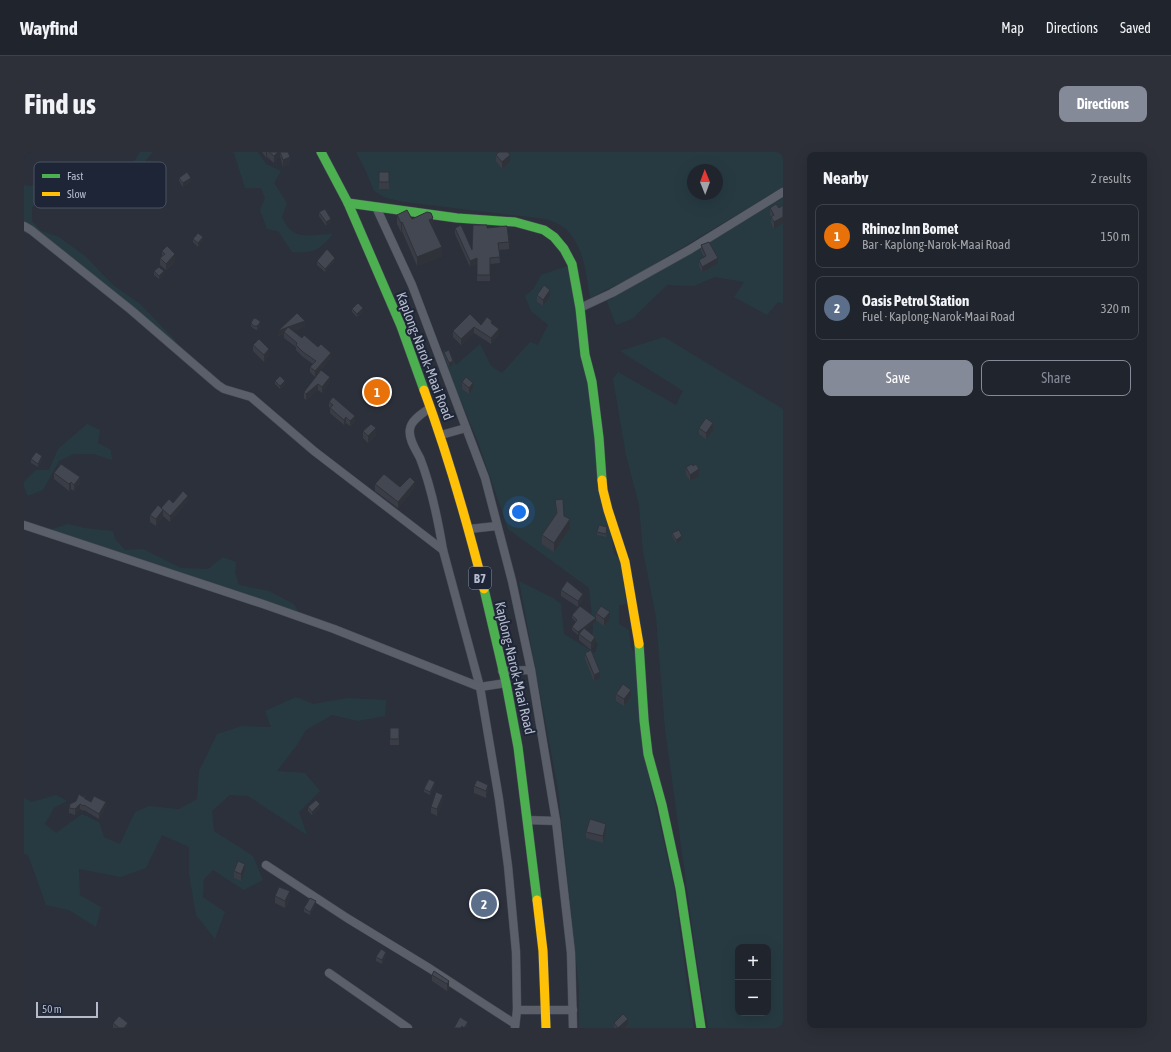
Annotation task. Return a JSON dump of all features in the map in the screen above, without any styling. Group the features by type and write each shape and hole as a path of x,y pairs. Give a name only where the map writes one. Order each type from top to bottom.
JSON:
{"main road":[{"name":"Kaplong-Narok-Maai Road","path":"322,152 348,203 401,326 441,435 469,528 506,683 518,747 543,951 546,1028"},
{"path":"348,203 457,218 515,222 544,230 564,249 572,264 580,308 585,355 592,382 599,438 603,490 625,562 638,639 648,754 662,805 680,888 701,1028"}],"street":[{"path":"580,308 612,294 783,192"},
{"path":"376,207 412,285 485,478 512,581 531,670 556,821 571,953 573,1028"},
{"path":"24,226 131,310 218,385 224,389 251,398 314,451 443,550"},
{"path":"266,865 347,918 430,968 515,1026 517,1010 516,952 508,866 499,799 480,687 443,550 428,483 409,433 414,421 430,408"},
{"path":"441,435 466,428"},
{"path":"24,525 278,609 334,629 480,687 506,683"},
{"path":"469,528 497,526"},
{"path":"502,671 531,670"},
{"path":"527,820 556,821"},
{"path":"329,973 408,1028"},
{"path":"517,1010 573,1010"}],"shaded area":[{"path":"140,152 153,152 145,162 134,162"},
{"path":"231,152 258,152 266,164 281,171 274,183 287,203 282,217 291,231 303,235 333,234 316,250 292,252 278,231 267,229 260,210 265,198 261,188 245,188 234,153"},
{"path":"356,152 783,152 783,187 638,274 590,298 580,250 576,241 559,224 546,219 404,202 386,198 374,191"},
{"path":"24,185 34,185 32,221 41,231 59,237 85,256 113,285 140,304 174,339 183,353 24,224"},
{"path":"783,198 783,304 778,302 767,315 734,297 744,282 715,277 694,286 667,285 632,319 616,325 607,301"},
{"path":"567,266 576,304 614,554 621,560 626,604 619,605 619,624 629,630 631,648 635,653 643,750 674,887 694,1028 579,1028 579,988 558,789 519,581 553,598 561,604 564,634 595,653 598,644 592,638 593,625 589,588 508,529 478,442 442,356 443,350 449,351 456,365 480,344 491,366 502,373 530,342 538,345 548,325 531,311 525,296 534,288 541,275"},
{"path":"664,337 783,409 783,1028 708,1028 697,962 665,729 656,617 643,551 639,505 626,455 613,379 618,372 676,405 683,391 620,351"},
{"path":"87,424 100,430 98,443 111,450 112,460 94,454 74,454 59,461 43,490 28,496 24,487 24,482 36,470 49,470 58,449"},
{"path":"68,524 84,528 113,531 115,539 125,550 143,549 181,568 208,569 223,557 236,562 235,573 239,585 269,591 294,604 299,613 49,530"},
{"path":"296,697 313,704 348,698 386,700 385,716 358,721 332,715 306,730 297,745 277,771 305,773 320,791 299,812 307,835 248,796 230,795 212,811 214,831 253,856 263,880 244,890 213,870 204,879 203,897 225,912 215,939 196,915 189,874 189,847 162,835 146,868 121,877 79,869 80,895 101,907 96,927 69,910 46,905 28,855 24,854 24,798 32,802 56,795 67,801 54,808 45,824 56,833 82,814 99,822 104,837 120,844 135,812 149,806 179,809 197,799 199,771 217,734 242,726 271,727 265,711"}],"building":[{"path":"269,152 278,152 274,156"},
{"path":"280,152 288,152 290,157 283,160"},
{"path":"499,152 508,152 510,155 502,162 496,155"},
{"path":"187,172 191,178 183,183 179,178"},
{"path":"379,172 389,172 389,182 379,182"},
{"path":"776,204 779,208 783,205 783,217 774,222 771,217 774,215 770,208"},
{"path":"325,209 331,219 326,222 319,212"},
{"path":"407,210 412,219 427,212 431,213 433,218 429,220 442,247 417,257 402,222 401,223 397,215"},
{"path":"461,225 472,250 473,225 487,225 487,228 507,226 509,242 498,243 500,257 490,258 490,275 477,275 477,258 470,261 455,228"},
{"path":"198,233 203,237 198,243 193,239"},
{"path":"709,242 718,258 702,267 699,260 706,256 701,245"},
{"path":"167,246 175,254 166,264 160,258 165,254 162,251"},
{"path":"327,249 335,258 325,269 317,261"},
{"path":"159,267 164,271 159,276 154,271"},
{"path":"544,285 550,290 543,300 537,295"},
{"path":"358,303 363,308 357,314 352,309"},
{"path":"297,313 305,321 278,331"},
{"path":"470,314 481,325 487,317 492,321 491,323 499,329 491,338 474,327 461,339 453,331"},
{"path":"255,318 260,321 257,326 254,326 251,323"},
{"path":"288,327 302,338 304,335 318,347 321,344 331,353 315,371 310,367 316,361 303,352 296,345 297,343 284,332"},
{"path":"259,339 269,349 264,355 253,345"},
{"path":"449,350 453,361 449,363 444,352"},
{"path":"321,370 330,377 322,387 318,384 306,394 304,392"},
{"path":"280,376 285,381 280,386 275,381"},
{"path":"466,377 473,383 469,388 462,382"},
{"path":"333,397 355,416 350,421 346,417 344,420 330,408 333,405 329,402"},
{"path":"706,418 713,423 706,433 699,428"},
{"path":"371,424 376,428 368,436 363,431"},
{"path":"36,452 42,456 38,464 31,459"},
{"path":"61,464 80,477 74,485 71,482 69,484 54,473"},
{"path":"692,464 693,466 696,464 699,469 690,475 686,467"},
{"path":"384,474 400,487 410,477 415,482 398,502 375,484"},
{"path":"183,491 188,496 170,516 161,508 169,499 173,503"},
{"path":"563,499 564,516 570,519 554,543 542,535 557,513 555,500"},
{"path":"158,505 163,510 156,519 150,515"},
{"path":"599,525 607,527 606,534 597,532"},
{"path":"679,530 682,536 676,540 672,533"},
{"path":"567,581 583,594 578,601 561,590"},
{"path":"580,606 596,618 578,632 572,627 577,620 572,615"},
{"path":"601,606 610,612 604,619 596,613"},
{"path":"584,628 595,637 591,643 579,634"},
{"path":"591,650 600,672 594,675 585,653"},
{"path":"623,684 631,690 624,699 616,694"},
{"path":"390,728 399,728 399,739 390,739"},
{"path":"429,779 435,782 430,792 424,789"},
{"path":"477,780 488,785 486,791 474,786"},
{"path":"436,792 443,795 437,809 431,807"},
{"path":"79,794 83,797 86,795 84,798 91,802 94,796 106,802 99,814 80,804 75,809 69,808 70,804 76,801"},
{"path":"316,800 320,804 312,812 308,807"},
{"path":"590,819 606,824 603,836 586,832"},
{"path":"238,861 245,864 241,874 234,871"},
{"path":"279,887 290,891 285,901 275,896"},
{"path":"310,898 316,901 310,912 304,908"},
{"path":"381,949 386,952 382,960 376,957"},
{"path":"434,971 449,981 447,984 432,975"},
{"path":"623,1014 628,1019 618,1028 614,1023"},
{"path":"119,1016 128,1023 124,1028 119,1028 113,1023"},
{"path":"460,1017 468,1022 464,1028 462,1026 461,1028 454,1028"}],"traffic: fast":[{"path":"321,152 348,203 401,326 424,390"},
{"path":"348,203 457,218 515,222 544,230 554,237 564,249 572,264 580,308 585,355 592,382 599,438 602,480"},
{"path":"484,589 506,683 518,747 537,900"},
{"path":"639,644 644,720 648,754 662,805 680,888 701,1028"}],"traffic: slow":[{"path":"424,390 457,489 484,589"},
{"path":"602,480 608,510 625,562 639,644"},
{"path":"537,900 543,951 546,1028"}],"place":[{"name":"Rhinoz Inn Bomet","path":"377,392"},
{"name":"Oasis Petrol Station","path":"484,904"}]}
